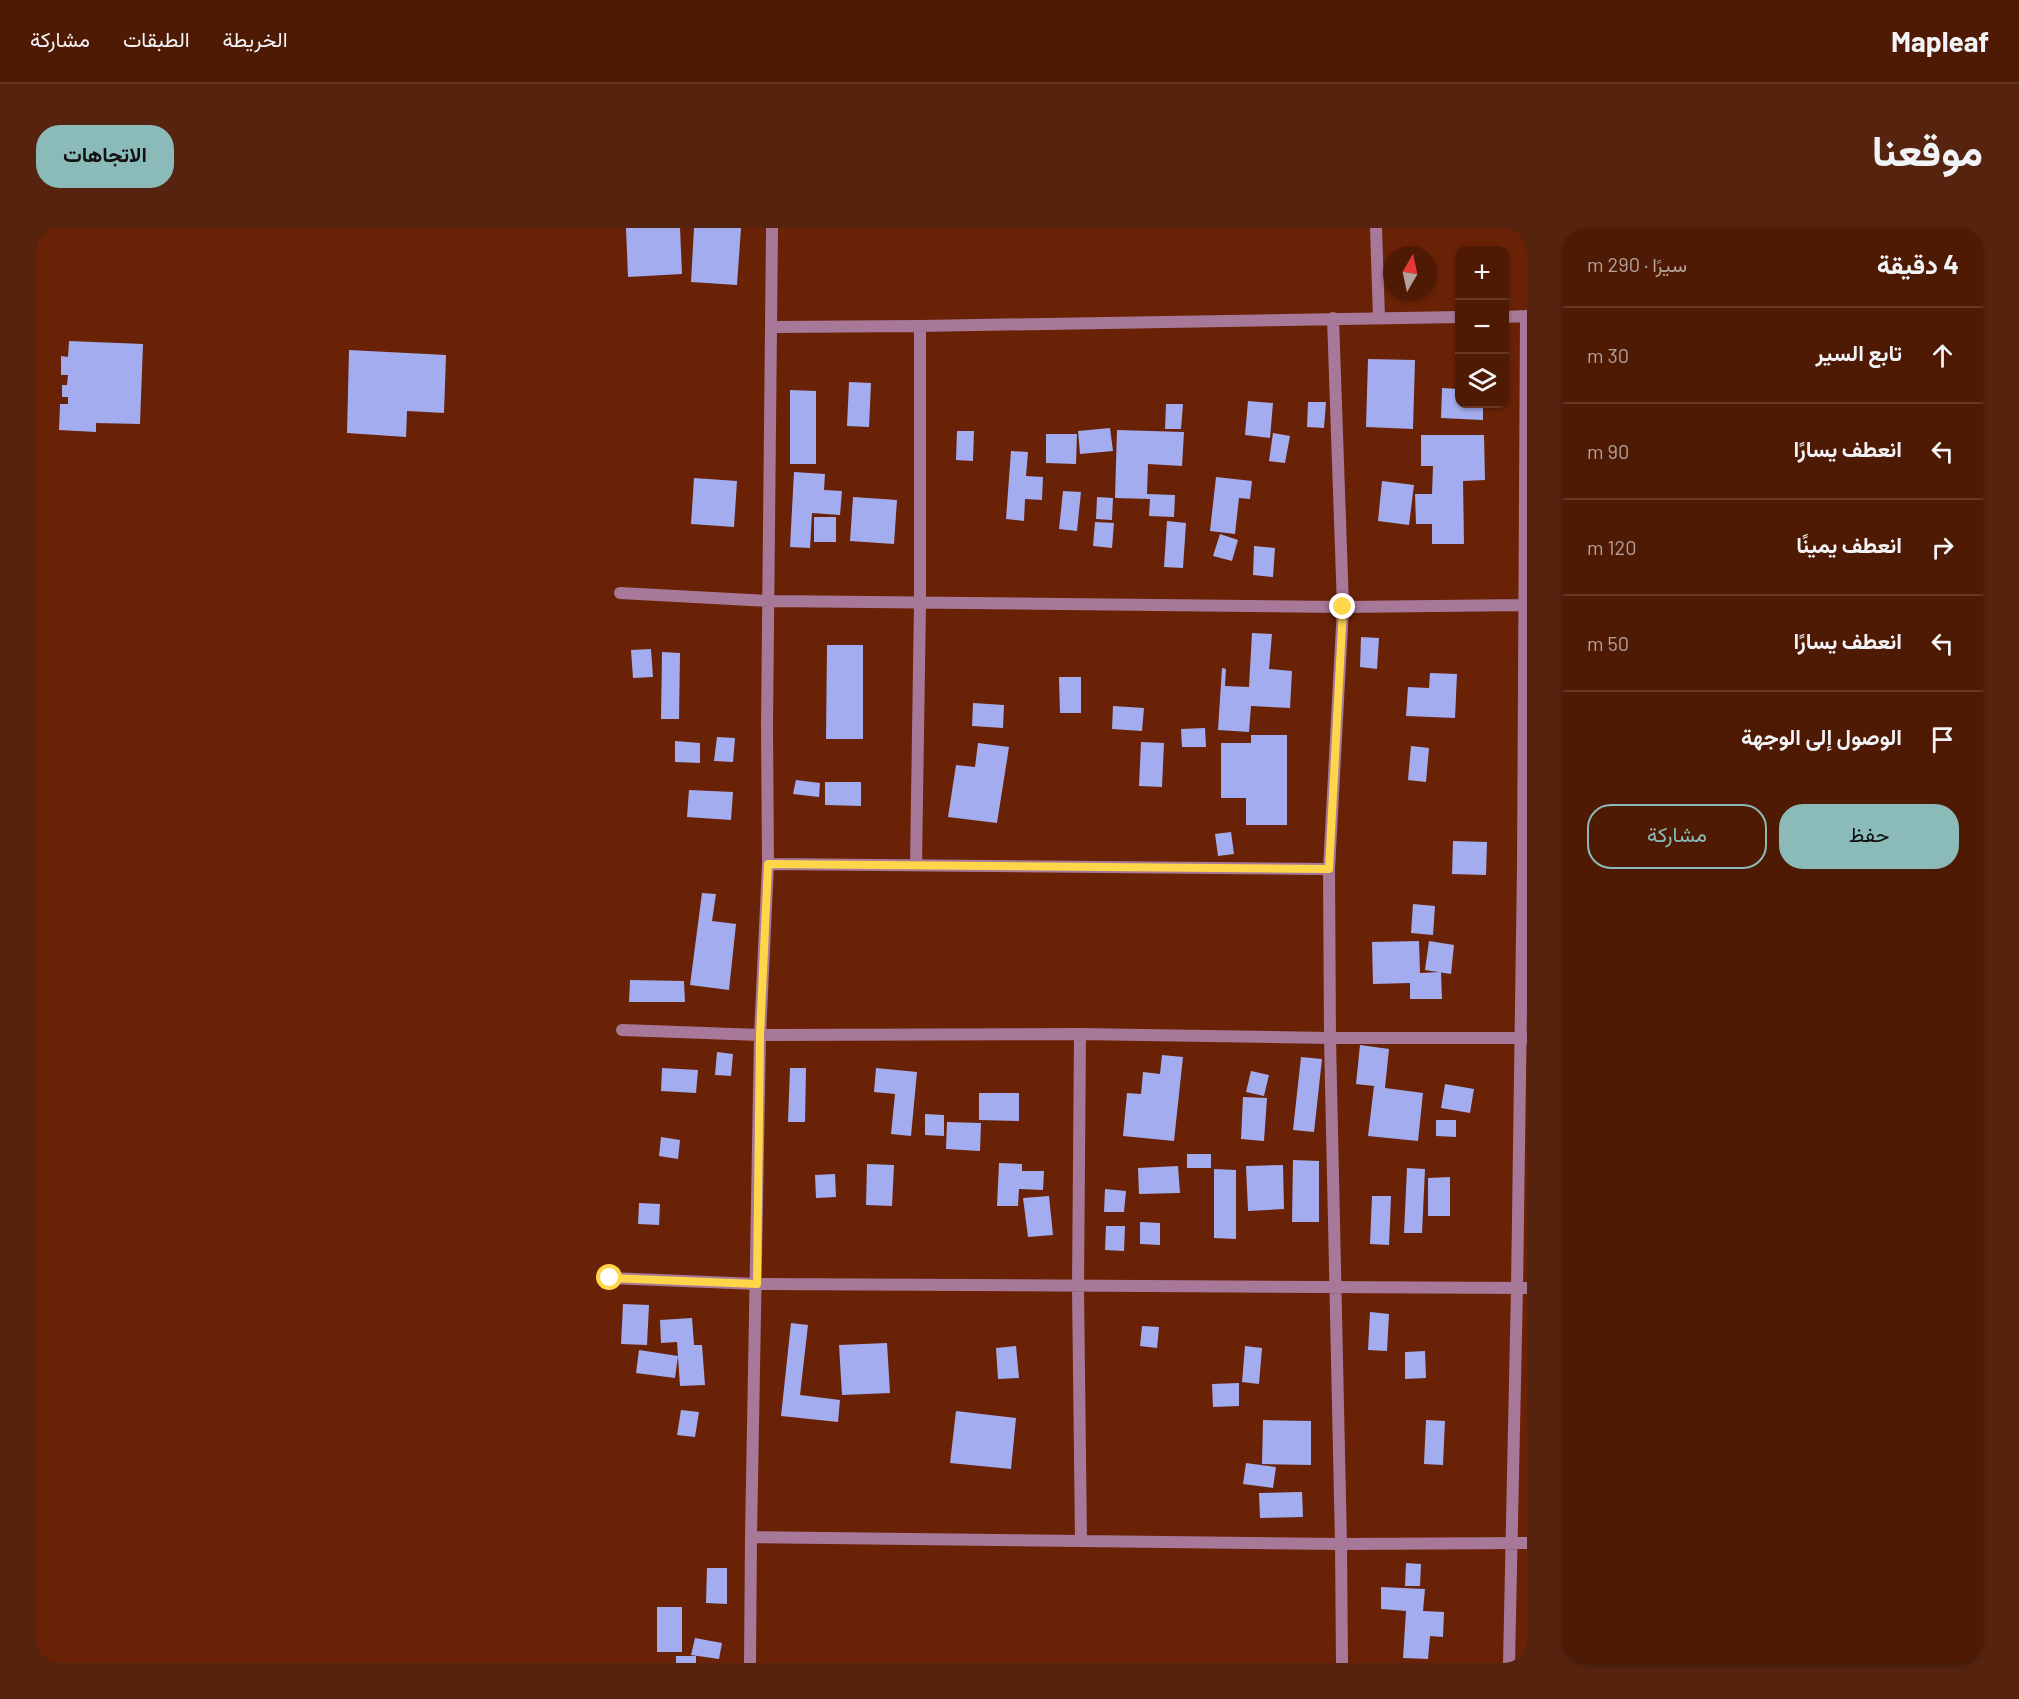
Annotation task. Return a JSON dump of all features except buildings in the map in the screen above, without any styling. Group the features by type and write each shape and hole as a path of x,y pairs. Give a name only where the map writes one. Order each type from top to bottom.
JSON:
{"street":[{"path":"750,1663 760,1035 768,864 772,228"},
{"path":"1376,228 1379,318"},
{"path":"1509,317 1527,316 1522,1288 1511,1544 1509,1663"},
{"path":"773,327 1455,317"},
{"path":"1333,318 1343,607 1329,869 1342,1663"},
{"path":"916,865 920,602 920,326"},
{"path":"620,593 769,601 1343,607 1526,605"},
{"path":"768,864 1329,869"},
{"path":"622,1030 760,1035 1080,1034 1524,1038"},
{"path":"1080,1034 1078,1287 1081,1541"},
{"path":"610,1278 757,1284 1522,1288"},
{"path":"751,1537 1341,1544 1527,1543"}],"route":[{"path":"610,1278 757,1284 760,1035 768,864 1329,869 1343,607"}]}
